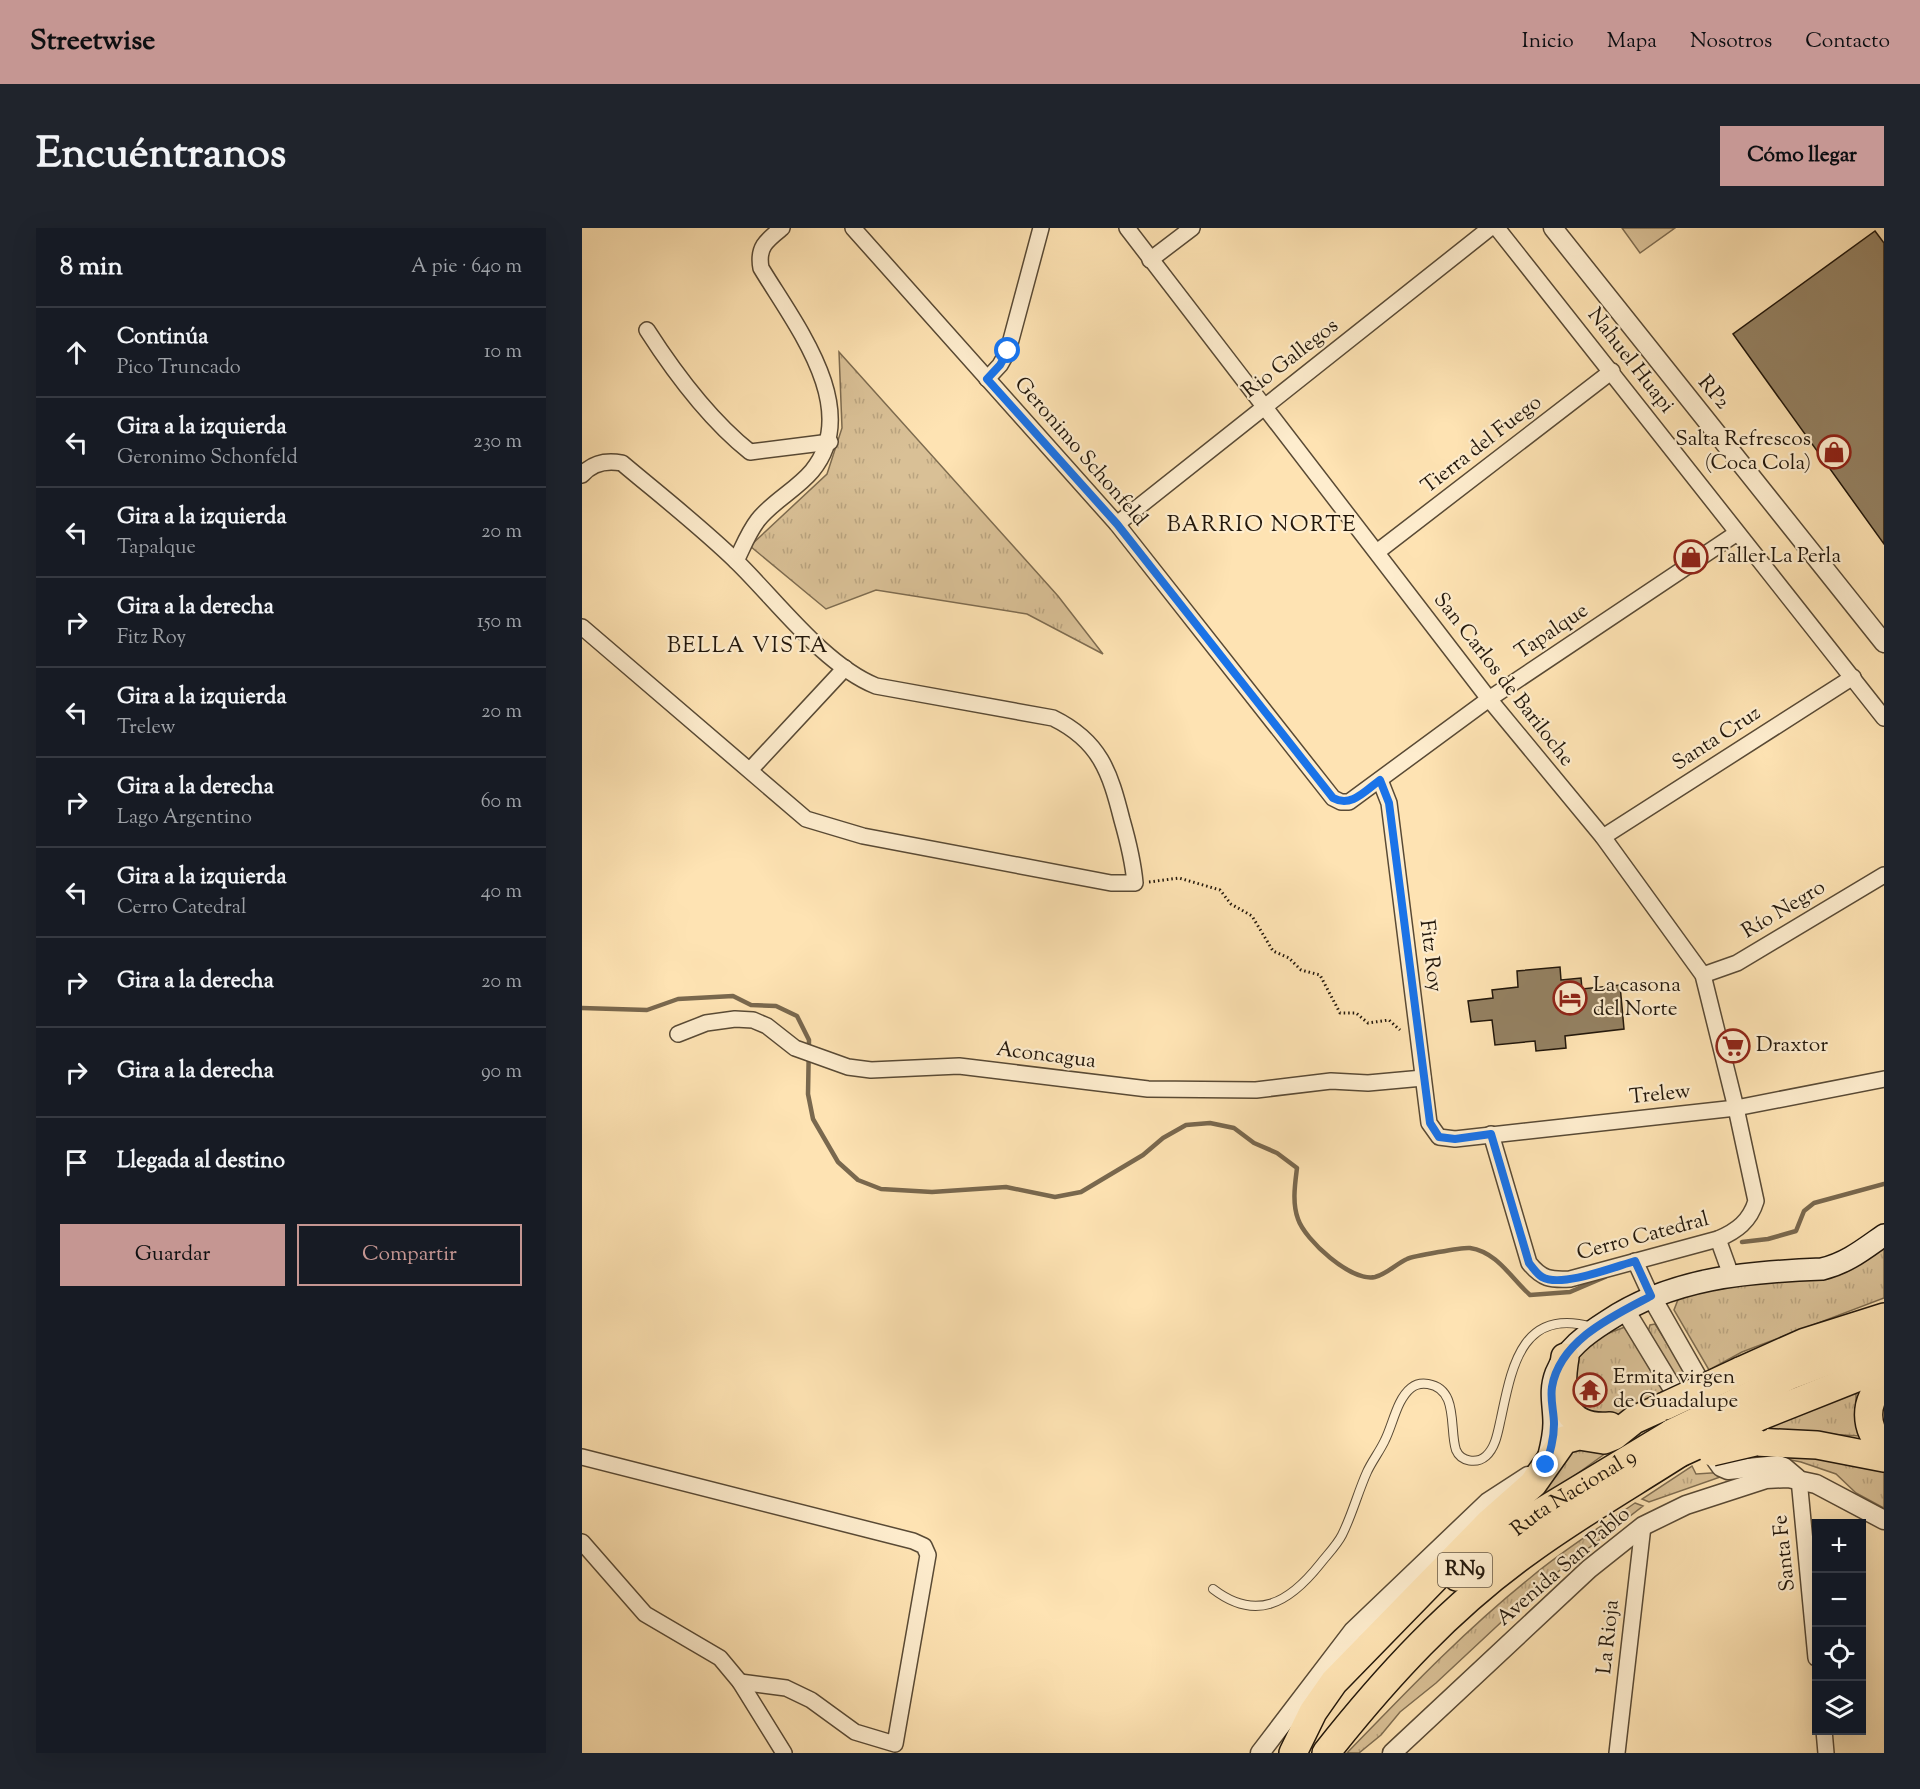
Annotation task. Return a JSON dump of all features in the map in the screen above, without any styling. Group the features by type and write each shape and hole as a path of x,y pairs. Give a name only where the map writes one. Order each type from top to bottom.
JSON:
{"highway":[{"path":"1295,1753 1313,1712 1334,1682 1497,1516 1533,1484 1564,1440 1579,1436 1605,1440 1614,1436 1634,1420 1671,1400 1804,1342 1884,1317"},
{"name":"Ruta Nacional 9","path":"1326,1753 1389,1677 1426,1638 1529,1550 1691,1451 1756,1406 1789,1376 1884,1340"},
{"path":"1565,1357 1561,1392 1564,1403 1576,1418 1597,1427 1634,1420"},
{"name":"Ruta Nacional 9","path":"1756,1406 1884,1367"},
{"path":"1884,1383 1873,1393 1867,1416 1872,1432 1884,1448"},
{"path":"1691,1451 1751,1455 1817,1445 1884,1458"},
{"name":"Ruta Nacional 9","path":"1295,1753 1373,1659 1448,1585 1541,1512 1691,1451"}],"main road":[{"path":"1546,1465 1554,1433 1552,1387 1570,1349 1596,1328 1651,1296 1687,1284 1731,1275 1822,1269 1835,1266 1855,1257 1884,1235"}],"street":[{"path":"736,561 758,519 799,485 813,470 830,442 831,414 820,367 761,268 759,256 763,243 782,228"},
{"name":"Geronimo Schonfeld","path":"853,228 1117,524 1333,798"},
{"path":"987,379 1000,365 1008,351 1041,228"},
{"name":"San Carlos de Bariloche","path":"1127,228 1263,408 1489,699 1603,837 1702,975 1737,1107 1756,1201"},
{"path":"1150,260 1192,228"},
{"name":"Rio Gallegos","path":"1117,524 1490,228"},
{"name":"Nahuel Huapi","path":"1497,228 1884,718"},
{"name":"RP2","path":"1553,228 1884,643"},
{"path":"647,330 668,362 736,441 750,452 830,442"},
{"name":"Tierra del Fuego","path":"1377,552 1612,371"},
{"path":"582,476 589,467 601,463 622,463 736,561 794,622 844,668 876,686 1053,718 1075,729 1092,746 1110,773 1133,860 1135,884 1111,883 821,826 806,819 789,806 751,769 582,627"},
{"name":"Tapalque","path":"1333,798 1341,802 1349,802 1489,699 1737,533"},
{"path":"751,769 844,668"},
{"name":"Santa Cruz","path":"1603,837 1853,677"},
{"name":"Fitz Roy","path":"1380,780 1389,803 1430,1123 1439,1137"},
{"name":"Río Negro","path":"1702,975 1737,963 1884,875"},
{"name":"Aconcagua","path":"678,1034 706,1023 735,1019 753,1020 767,1026 795,1048 848,1066 871,1070 958,1066 1148,1089 1256,1090 1331,1081 1368,1083 1423,1078"},
{"name":"Trelew","path":"1439,1137 1455,1139 1737,1107 1884,1079"},
{"name":"Cerro Catedral","path":"1491,1134 1529,1263 1540,1276 1550,1280 1570,1279 1718,1239 1736,1232 1752,1213 1756,1201"},
{"path":"1718,1239 1731,1275"},
{"path":"1635,1261 1651,1296 1700,1382"},
{"path":"1625,1310 1671,1400"},
{"path":"1751,1455 1768,1464 1784,1467 1799,1479 1834,1492 1884,1520"},
{"path":"582,1457 902,1538 924,1546 928,1556 895,1744 855,1732 810,1700 786,1688 740,1682"},
{"path":"1260,1753 1306,1690 1368,1616 1488,1502 1546,1465"},
{"name":"Avenida San Pablo","path":"1392,1753 1589,1569 1642,1526 1686,1505 1749,1484 1772,1479 1799,1479"},
{"name":"Santa Fe","path":"1799,1479 1813,1627"},
{"name":"La Rioja","path":"1617,1753 1642,1526"},
{"path":"582,1542 645,1614 720,1658 740,1682 784,1753"},
{"path":"1824,1735 1826,1753"}],"lane":[{"path":"1213,1589 1234,1603 1260,1607 1276,1603 1315,1571 1341,1537 1368,1470 1385,1440 1404,1395 1412,1387 1422,1383 1434,1385 1448,1398 1456,1452 1464,1460 1475,1461 1484,1458 1490,1451 1496,1437 1513,1366 1530,1339 1549,1324 1563,1321 1596,1328"}],"path":[{"path":"1135,884 1179,878 1220,890 1231,904 1252,916 1273,951 1289,958 1301,970 1320,975 1340,1013 1356,1013 1368,1023 1389,1020 1400,1030"}],"green space":[{"path":"1622,228 1675,228 1640,253"},
{"path":"839,352 1058,596 1103,654 1027,614 876,590 826,609 750,546 827,474 842,428"},
{"path":"1884,1245 1884,1298 1742,1352 1709,1370 1674,1310 1679,1297"},
{"path":"1655,1324 1689,1378 1679,1384 1648,1332 1650,1325"},
{"path":"1625,1327 1667,1392 1610,1420 1599,1421 1569,1398 1575,1358 1601,1336"},
{"path":"1856,1389 1856,1415 1860,1436 1755,1430"},
{"path":"1624,1440 1523,1513 1568,1450"},
{"path":"1754,1453 1789,1453 1884,1470 1884,1508 1856,1493 1836,1474 1801,1462"},
{"path":"1692,1466 1696,1474 1726,1472 1726,1475 1649,1502 1642,1499"},
{"path":"1635,1503 1643,1506 1541,1585 1436,1683 1400,1712 1381,1735 1359,1753 1347,1753 1436,1662 1506,1598 1555,1558"}],"building":[{"name":"Salta Refrescos (Coca Cola)","path":"1875,231 1884,243 1884,544 1733,334"},
{"path":"1560,967 1561,980 1581,978 1582,989 1620,985 1624,1029 1565,1036 1566,1048 1536,1051 1535,1041 1495,1045 1492,1020 1471,1022 1468,1001 1493,998 1492,990 1518,987 1517,971"}],"waterway":[{"path":"582,1008 647,1010 678,999 733,996 751,1005 776,1006 797,1016 809,1040 808,1094 813,1119 838,1162 858,1180 881,1189 932,1192 1006,1187 1055,1197 1081,1192 1143,1155 1163,1138 1186,1125 1210,1123 1234,1128 1254,1143 1277,1153 1297,1168 1295,1207 1302,1228 1330,1258 1354,1273 1365,1277 1375,1277 1411,1258 1470,1248 1480,1250 1496,1260 1530,1295 1570,1292 1605,1277"},
{"path":"1742,1242 1768,1239 1796,1231 1804,1211 1814,1203 1884,1184"}],"place":[{"name":"Salta Refrescos (Coca Cola)","path":"1834,452"},
{"name":"Taller La Perla","path":"1691,557"},
{"name":"La casona del Norte","path":"1570,998"},
{"name":"Draxtor","path":"1733,1046"},
{"name":"Ermita virgen de Guadalupe","path":"1590,1390"}],"district":[{"name":"BARRIO NORTE","path":"1262,526"},
{"name":"BELLA VISTA","path":"748,647"}],"route":[{"path":"1008,351 1000,365 987,379 1117,524 1333,798 1341,802 1349,802 1380,780 1389,803 1430,1123 1439,1137 1455,1139 1491,1134 1529,1263 1540,1276 1550,1280 1570,1279 1635,1261 1651,1296 1614,1316 1570,1349 1557,1372 1552,1387 1554,1433 1546,1465"}]}
